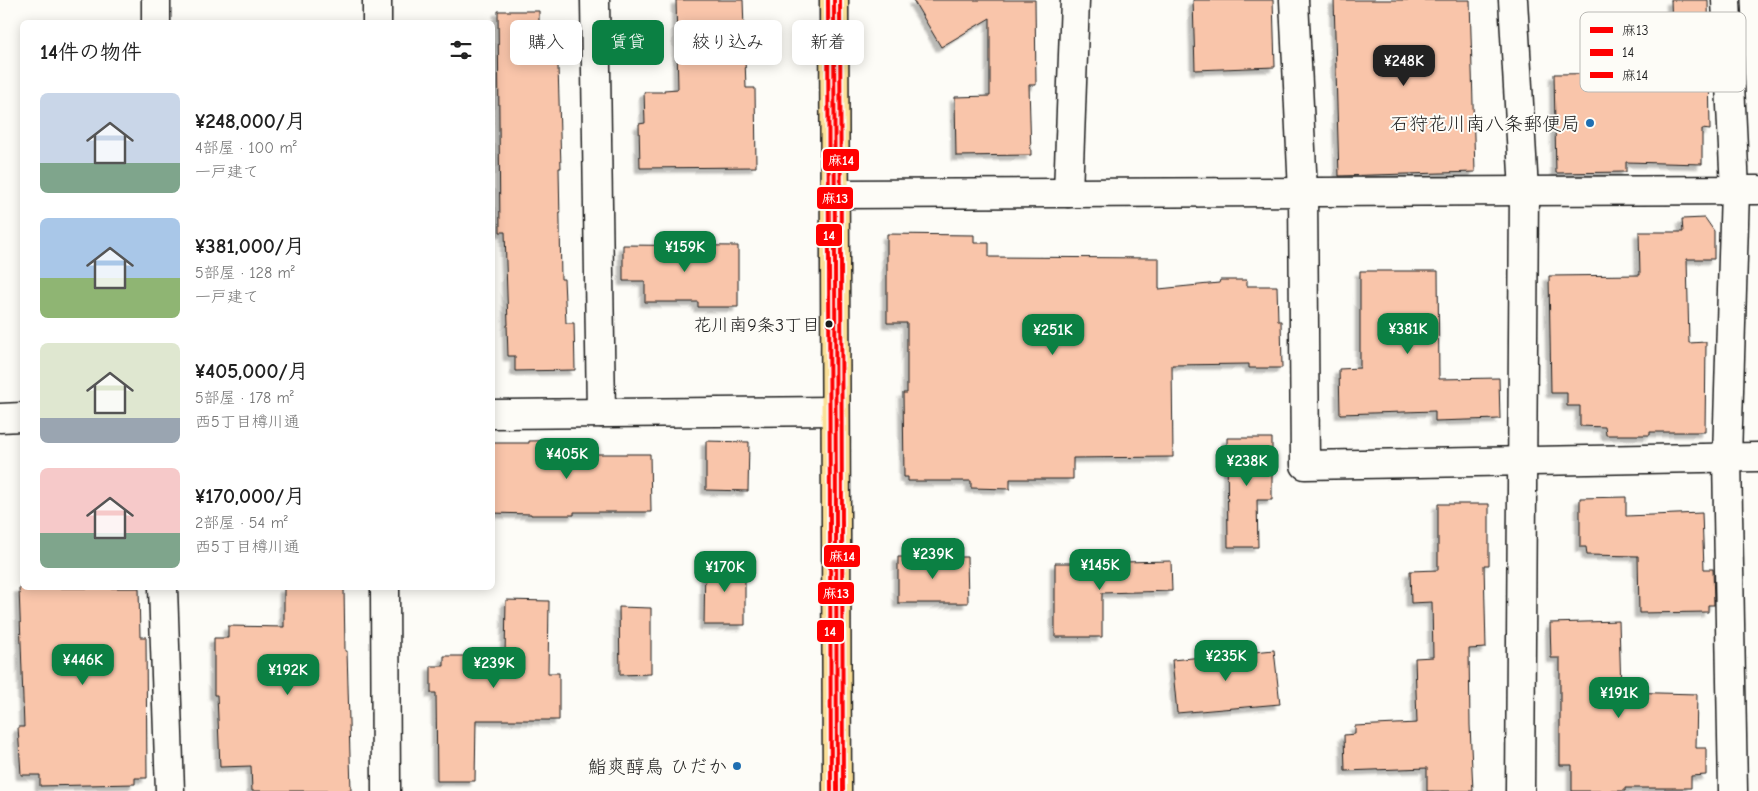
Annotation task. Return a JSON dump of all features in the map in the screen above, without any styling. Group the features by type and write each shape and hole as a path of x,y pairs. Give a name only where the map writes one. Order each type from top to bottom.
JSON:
{"main road":[{"path":"834,0 837,791"}],"street":[{"path":"156,0 156,20"},
{"path":"377,0 377,20"},
{"path":"595,0 600,413"},
{"path":"1068,193 1075,0"},
{"path":"1294,0 1303,192 1305,465 1758,457"},
{"path":"1513,0 1524,191 1520,791"},
{"path":"1733,791 1727,457 1747,190 1736,92"},
{"path":"835,194 1747,190"},
{"path":"495,414 835,411"},
{"path":"0,418 20,418"},
{"path":"163,590 170,791"},
{"path":"385,590 386,791"}],"building":[{"path":"676,0 743,0 744,20 676,20"},
{"path":"913,0 1035,0 1036,85 1029,85 1031,155 956,156 955,97 990,96 990,18 941,47"},
{"path":"1193,0 1273,0 1275,67 1195,70"},
{"path":"1334,0 1470,0 1475,172 1339,176"},
{"path":"1671,0 1708,0 1708,12 1671,12"},
{"path":"498,11 539,11 539,20 510,20 510,65 558,65 561,168 559,168 561,279 564,279 566,323 574,323 575,370 515,371 515,356 508,356 505,232 500,232"},
{"path":"677,65 745,65 746,88 755,88 756,167 640,168 639,124 645,123 644,92 664,92 664,90 678,89"},
{"path":"1554,74 1580,74 1580,92 1709,92 1710,130 1702,129 1702,164 1626,162 1626,172 1556,173"},
{"path":"1705,218 1714,231 1714,259 1687,259 1689,343 1706,342 1705,432 1650,432 1650,435 1606,435 1605,427 1580,426 1580,406 1567,406 1567,393 1551,393 1549,276 1640,275 1639,232 1683,232 1682,219"},
{"path":"887,234 974,235 974,243 989,243 989,257 1159,258 1159,289 1219,283 1220,280 1247,280 1247,286 1277,286 1278,321 1281,321 1282,368 1249,368 1249,364 1172,365 1173,457 1073,458 1073,479 1010,479 1010,489 971,488 971,481 908,481 908,477 904,477 903,393 907,393 907,323 887,323"},
{"path":"623,245 738,246 738,307 698,307 698,302 645,302 645,281 623,281"},
{"path":"1360,271 1438,271 1439,379 1499,378 1500,419 1435,421 1435,411 1340,414 1339,369 1360,368"},
{"path":"1227,438 1272,438 1272,500 1257,500 1258,547 1228,547"},
{"path":"572,440 573,454 650,454 651,512 574,512 574,515 495,513 495,443 529,443 529,441"},
{"path":"706,441 749,442 748,491 706,490"},
{"path":"1626,497 1626,516 1702,513 1704,569 1713,569 1714,605 1708,605 1708,612 1639,613 1638,556 1587,555 1586,547 1580,547 1580,498"},
{"path":"1438,504 1489,504 1489,565 1484,565 1486,648 1469,649 1473,791 1427,791 1427,768 1345,771 1344,735 1355,734 1355,726 1417,723 1415,658 1433,657 1432,602 1411,603 1410,571 1438,570"},
{"path":"898,557 967,557 968,603 898,603"},
{"path":"705,561 745,561 745,625 704,625"},
{"path":"1171,561 1172,591 1102,593 1102,637 1055,637 1055,563"},
{"path":"19,588 20,590 139,590 140,637 146,637 147,778 135,778 135,784 40,786 40,775 21,775 18,727 24,727"},
{"path":"284,590 344,590 351,791 252,791 251,766 220,767 217,695 214,695 214,638 228,638 228,626 284,627"},
{"path":"506,600 549,601 548,673 559,673 559,720 476,720 475,781 437,781 436,693 431,693 431,666 444,666 444,656 505,656"},
{"path":"619,607 651,608 651,674 620,675"},
{"path":"1619,621 1621,692 1697,694 1696,748 1706,748 1706,775 1691,776 1691,788 1625,788 1625,791 1572,791 1572,765 1560,765 1560,658 1551,658 1550,623"},
{"path":"1274,650 1280,704 1177,713 1172,660"}],"transit line":[{"name":"14","path":"828,0 831,791"},
{"name":"麻13","path":"834,0 837,791"},
{"name":"麻14","path":"840,0 843,791"}],"place":[{"name":"石狩花川南八条郵便局","path":"1590,123"},
{"name":"花川南9条3丁目","path":"829,324"},
{"name":"鮨爽醇鳥 ひだか","path":"737,766"}]}
